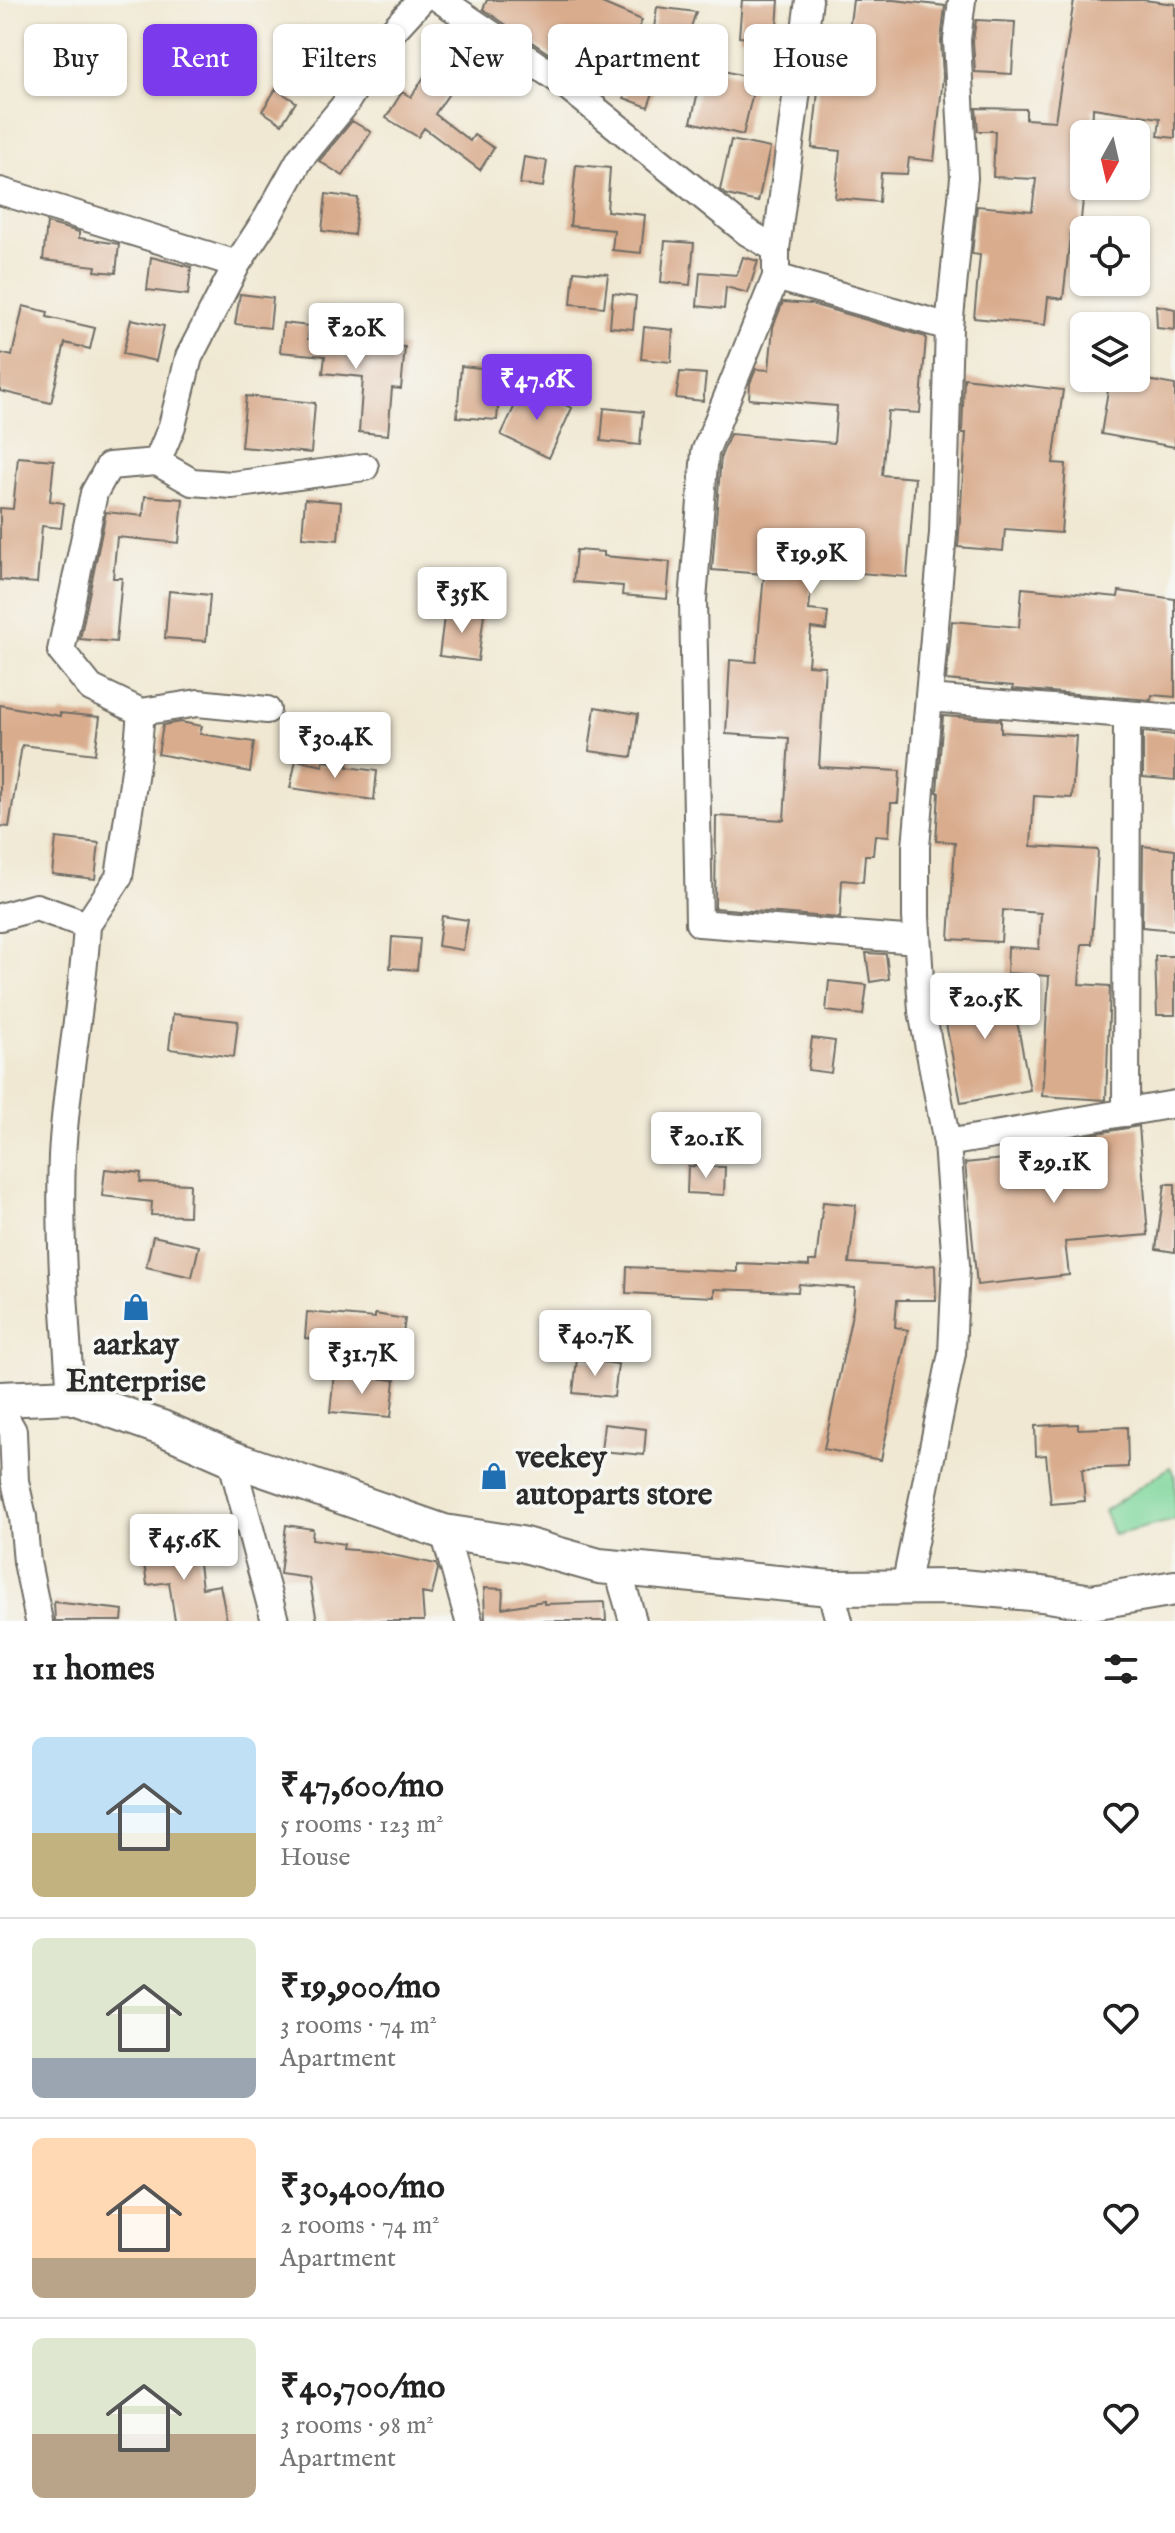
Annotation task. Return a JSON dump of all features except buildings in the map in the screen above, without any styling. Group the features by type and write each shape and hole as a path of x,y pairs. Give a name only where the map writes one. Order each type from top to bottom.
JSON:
{"main road":[{"path":"0,1399 71,1396 162,1428 231,1458 444,1532 521,1544 599,1566 830,1588 961,1587 1029,1593 1094,1612 1175,1588"}],"street":[{"path":"157,462 172,426 189,357 237,264 300,159 343,107 388,36 421,0"},
{"path":"441,0 562,82 747,232 776,249"},
{"path":"809,0 776,249 776,277 705,452 693,600 699,923 917,940"},
{"path":"905,1587 952,1353 956,1265 947,1143 922,1011 917,940 916,847 943,533 949,327 964,178 957,40 962,0"},
{"path":"0,191 237,264"},
{"path":"776,277 949,327"},
{"path":"267,710 198,703 141,712 91,688 61,651 94,493 109,466 157,462 192,482 232,485 365,467"},
{"path":"929,698 1175,718"},
{"path":"71,1396 61,1227 67,1092 85,962 87,925 119,877 141,712"},
{"path":"1126,1113 1127,714"},
{"path":"0,917 36,907 87,925"},
{"path":"947,1143 1175,1104"},
{"path":"0,1408 13,1431 15,1481 39,1621"},
{"path":"231,1458 275,1621"},
{"path":"444,1532 469,1621"},
{"path":"617,1567 633,1621"},
{"path":"830,1588 839,1621"}],"green space":[{"path":"1170,1467 1175,1476 1175,1520 1114,1535 1104,1511"}],"place":[{"name":"aarkay Enterprise","path":"136,1307"},
{"name":"veekey autoparts store","path":"494,1476"}]}
